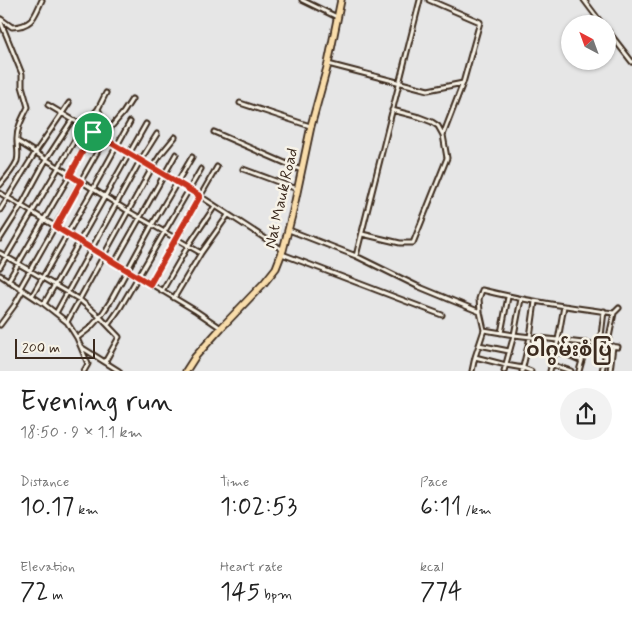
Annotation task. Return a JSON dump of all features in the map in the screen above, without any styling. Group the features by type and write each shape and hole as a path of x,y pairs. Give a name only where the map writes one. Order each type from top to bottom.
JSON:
{"highway":[{"name":"Nat Mauk Road","path":"186,371 221,328 276,268 288,230 342,0"}],"street":[{"path":"0,20 12,27 23,27 32,20 42,0"},
{"path":"302,0 338,18"},
{"path":"356,256 420,0"},
{"path":"429,0 480,22 464,83 443,135"},
{"path":"584,0 595,15"},
{"path":"0,20 22,74 22,86 28,107 20,124 16,162 0,185"},
{"path":"616,41 632,62"},
{"path":"328,64 428,90 464,83"},
{"path":"0,267 83,126 98,109 106,93"},
{"path":"0,325 14,306 31,270 104,139 132,99"},
{"path":"0,210 69,103"},
{"path":"240,103 311,126"},
{"path":"48,106 200,196 282,252 442,315"},
{"path":"8,281 93,132 100,113 98,109"},
{"path":"362,234 400,243 413,243 447,158 443,135 438,126 432,122 392,110"},
{"path":"0,239 21,206 46,160 72,120"},
{"path":"32,296 130,122"},
{"path":"44,304 146,124"},
{"path":"214,132 302,170"},
{"path":"56,313 140,160 157,134"},
{"path":"67,322 152,168 175,137"},
{"path":"17,141 116,204 201,253"},
{"path":"115,262 176,154"},
{"path":"77,338 90,328 110,302 192,156"},
{"path":"150,284 217,167"},
{"path":"244,169 297,189"},
{"path":"108,325 120,308 201,170"},
{"path":"0,193 221,328"},
{"path":"162,291 188,246 215,206"},
{"path":"174,298 201,253 228,215"},
{"path":"288,230 356,256 417,286 480,312"},
{"path":"0,253 80,300 108,325 119,337 105,362"},
{"path":"0,275 44,304 67,322 77,338 88,364 84,371"},
{"path":"473,371 475,356 484,330 479,299 482,290 535,302 614,313"},
{"path":"501,333 508,296"},
{"path":"504,371 521,299"},
{"path":"522,369 530,336 535,302"},
{"path":"550,371 556,352 564,306"},
{"path":"602,371 614,313 619,308"},
{"path":"600,344 604,311"},
{"path":"484,330 618,347"},
{"path":"579,371 586,343"},
{"path":"479,345 509,351"},
{"path":"80,346 119,371"},
{"path":"610,371 613,346"},
{"path":"556,352 582,361"},
{"path":"475,356 531,371"},
{"path":"553,365 571,371"}],"district":[{"name":"ဝါဂွမ်းစံပြ","path":"569,349"}],"route":[{"path":"93,132 200,196 150,284 56,227 81,182 70,175 93,132"}]}
